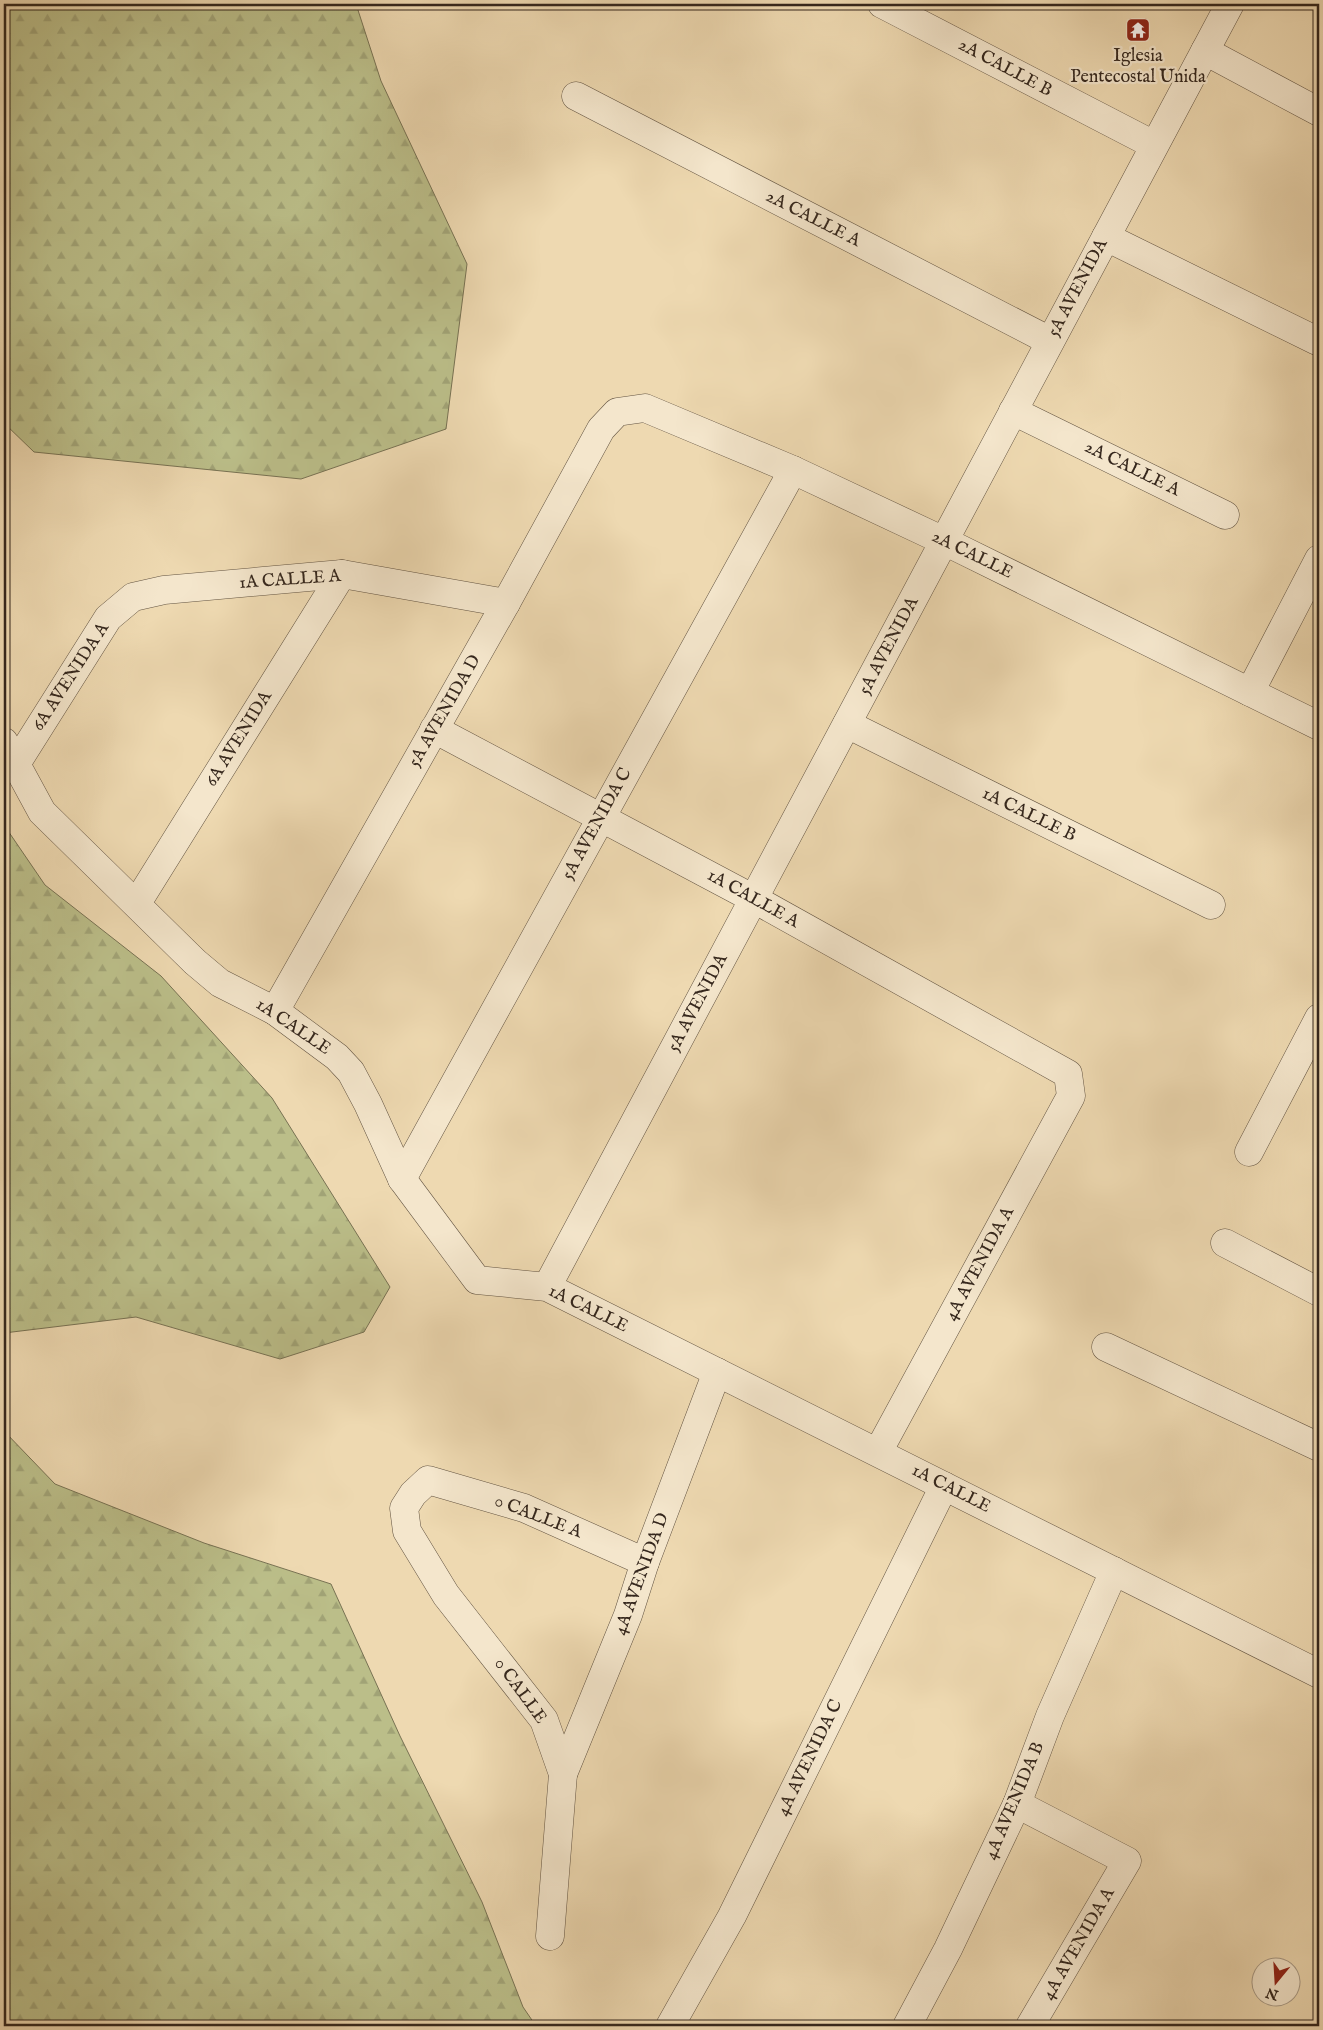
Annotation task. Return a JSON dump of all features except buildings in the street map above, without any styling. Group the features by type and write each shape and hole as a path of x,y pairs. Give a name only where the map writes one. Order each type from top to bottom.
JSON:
{"street":[{"name":"2A CALLE B","path":"882,4 1154,145"},
{"name":"5A AVENIDA","path":"547,1287 1230,4"},
{"path":"1205,51 1319,112"},
{"name":"2A CALLE A","path":"576,96 1050,341"},
{"path":"1106,236 1316,341"},
{"name":"2A CALLE","path":"617,412 645,408 793,470 944,541 1319,726"},
{"name":"2A CALLE A","path":"1013,411 1225,515"},
{"name":"5A AVENIDA D","path":"275,1011 506,603 601,429 617,412"},
{"name":"5A AVENIDA C","path":"402,1179 793,470"},
{"path":"1250,692 1319,559"},
{"name":"1A CALLE A","path":"134,598 164,590 342,574 506,603"},
{"name":"6A AVENIDA","path":"136,903 342,574"},
{"name":"6A AVENIDA A","path":"10,753 108,618 134,598"},
{"name":"1A CALLE B","path":"847,724 1211,905"},
{"name":"1A CALLE A","path":"434,729 754,899 1068,1074"},
{"name":"1A CALLE","path":"10,753 42,812 195,962 220,983 275,1011 336,1057 351,1072 368,1104 402,1179 477,1280 547,1287 1319,1674"},
{"path":"1249,1152 1319,1018"},
{"name":"4A AVENIDA A","path":"878,1452 1071,1096 1068,1074"},
{"path":"1225,1243 1319,1292"},
{"path":"1106,1347 1319,1447"},
{"name":"4A AVENIDA D","path":"563,1774 628,1615 717,1372"},
{"name":"0 CALLE A","path":"428,1480 524,1508 646,1562"},
{"name":"0 CALLE","path":"428,1480 413,1494 404,1508 407,1531 446,1595 544,1720 563,1774 550,1936"},
{"name":"4A AVENIDA C","path":"670,2026 732,1916 944,1486"},
{"name":"4A AVENIDA B","path":"907,2026 948,1949 1017,1804 1050,1716 1114,1571"},
{"name":"4A AVENIDA A","path":"1017,1804 1127,1861 1030,2026"}],"green space":[{"path":"4,4 356,4 381,81 467,264 446,429 301,479 34,452 4,423"},
{"path":"4,825 45,885 161,976 272,1098 390,1287 364,1332 280,1359 136,1317 4,1333"},
{"path":"4,1431 55,1484 204,1543 331,1584 400,1736 482,1902 523,2007 536,2026 4,2026"}],"place":[{"name":"Iglesia Pentecostal Unida","path":"1138,30"}]}
